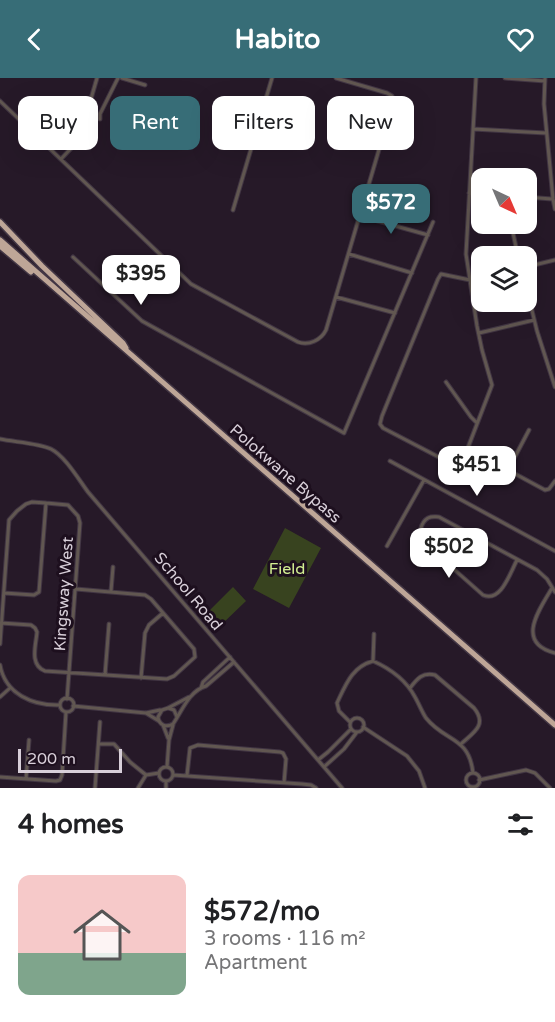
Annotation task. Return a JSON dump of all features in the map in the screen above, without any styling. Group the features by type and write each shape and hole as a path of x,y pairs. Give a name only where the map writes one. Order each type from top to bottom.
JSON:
{"highway":[{"path":"0,222 42,266 123,343 128,352"},
{"name":"Polokwane Bypass","path":"0,240 555,725"},
{"path":"0,246 90,320"}],"street":[{"path":"61,159 79,140 98,78"},
{"path":"100,119 102,110 120,78 145,85"},
{"path":"233,210 272,78"},
{"path":"0,101 191,284 302,344 320,339 323,335 393,100 387,93 336,78"},
{"path":"470,280 441,274 380,424 383,429 458,466 467,450 492,385 482,350 466,245 476,78"},
{"path":"505,78 545,79 544,104 552,199 555,209"},
{"path":"473,129 547,134"},
{"path":"537,198 552,199"},
{"path":"360,216 428,235"},
{"path":"73,257 142,321 344,433 433,222"},
{"path":"349,254 412,273"},
{"path":"537,264 555,260"},
{"path":"336,297 395,313"},
{"path":"532,312 555,387"},
{"path":"479,333 534,320"},
{"path":"446,382 477,423"},
{"path":"507,470 529,430"},
{"name":"School Road","path":"0,439 43,447 57,453 342,788"},
{"path":"467,450 544,490 549,489 555,481"},
{"path":"390,461 555,551"},
{"path":"387,546 424,480"},
{"path":"0,644 9,520 27,504 46,503 39,592 34,595 4,592"},
{"name":"Kingsway West","path":"46,503 68,505 79,517 80,523 67,699"},
{"path":"517,560 502,588 492,597 488,597 422,541 419,536 420,530 426,519 439,517 537,570 547,579 555,592"},
{"path":"111,591 113,567"},
{"path":"552,588 534,620 532,633 536,642 544,650 555,653"},
{"path":"1,623 33,626 37,632 35,658 38,667 45,671 169,679 195,657 194,649 145,595 75,589"},
{"path":"141,678 144,633 149,625 163,613"},
{"path":"105,675 109,624"},
{"path":"373,661 374,634"},
{"path":"201,688 203,682 230,657"},
{"path":"351,729 350,722 339,711 337,703 357,668 373,661 398,675 410,688 427,718 438,729 461,744 469,756 473,773 480,780 478,787 470,787 466,783 467,776 473,773"},
{"path":"73,706 146,713 162,710 206,686 234,662"},
{"path":"0,665 10,688 24,698 44,704 60,705"},
{"path":"410,688 419,676 428,673 435,675 474,708 480,718 479,725 461,744"},
{"path":"0,697 10,688"},
{"path":"167,767 173,724 191,696"},
{"path":"60,705 62,700 67,699 72,701 73,706"},
{"path":"60,705 61,709 66,712"},
{"path":"66,712 70,711 73,706"},
{"path":"168,708 174,710 177,717"},
{"path":"159,721 159,714 162,710"},
{"path":"0,777 56,782 60,780 66,712"},
{"path":"146,713 163,725 169,740"},
{"path":"350,722 359,718 363,722 363,727 407,756 419,771 425,787 418,788"},
{"path":"95,788 100,722"},
{"path":"163,725 173,724"},
{"path":"324,766 363,727"},
{"path":"318,760 351,729"},
{"path":"351,729 357,732"},
{"path":"26,779 29,740"},
{"path":"99,744 114,744 146,775 159,773 167,767"},
{"path":"187,775 190,748 193,746 233,748 283,753 286,759 284,783"},
{"path":"167,767 173,775"},
{"path":"480,780 526,770 536,773 550,788"},
{"path":"159,773 166,781"},
{"path":"138,788 146,775"},
{"path":"166,781 173,775 187,775 311,785 316,788"},
{"path":"166,781 166,788"}],"green space":[{"name":"Field","path":"285,528 321,548 289,608 253,589"},
{"path":"233,587 246,601 220,626 207,613"}]}
